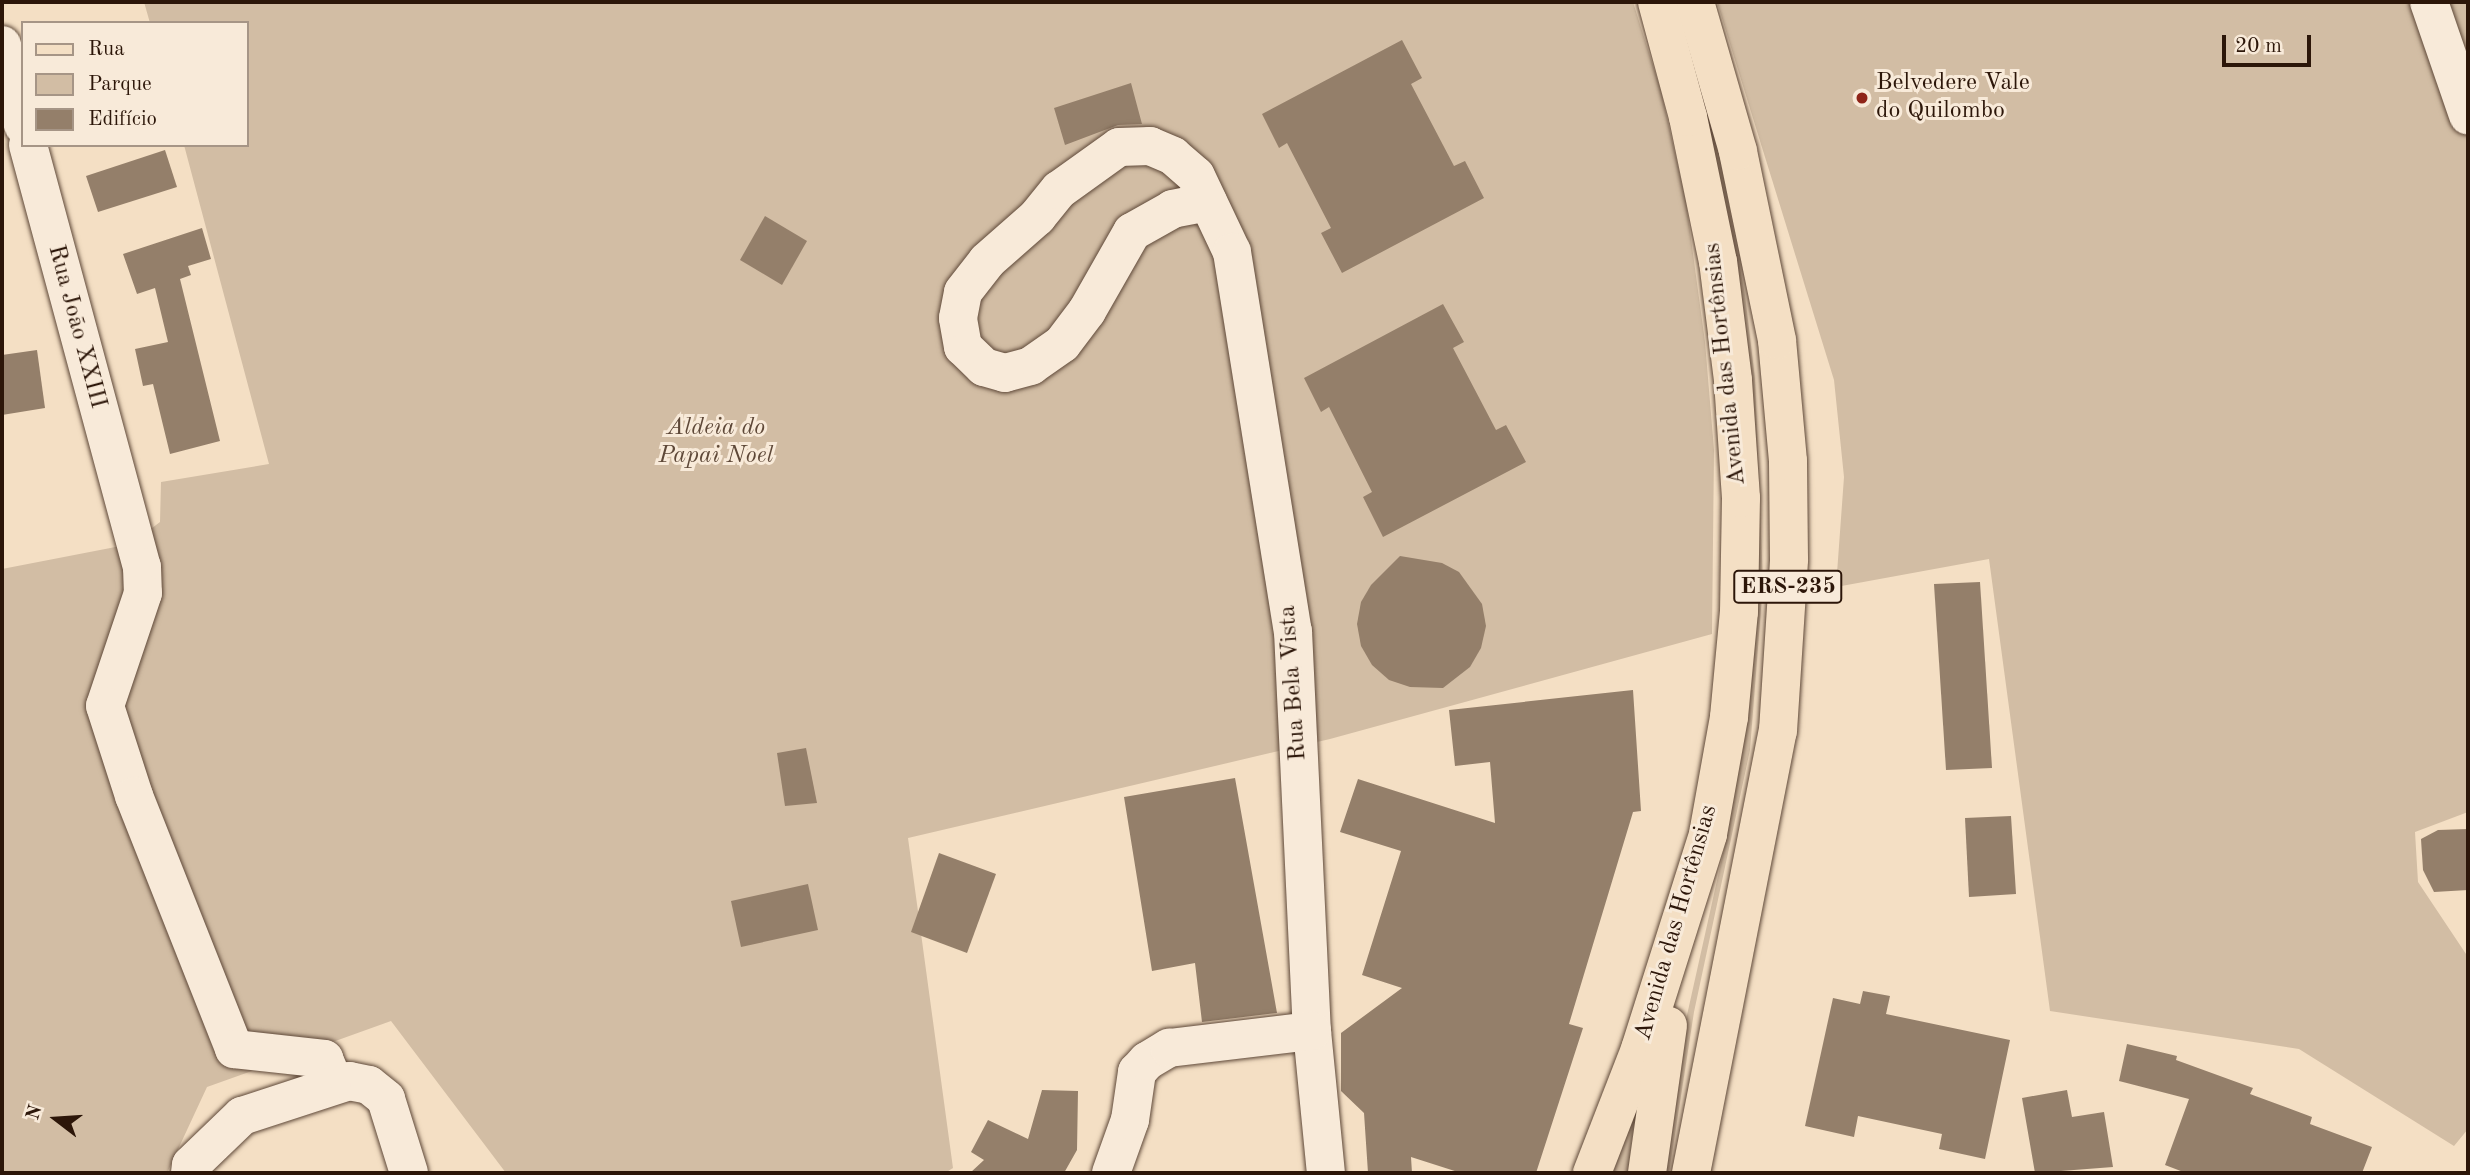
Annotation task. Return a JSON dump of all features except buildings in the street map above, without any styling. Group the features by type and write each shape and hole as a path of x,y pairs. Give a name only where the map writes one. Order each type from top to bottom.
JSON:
{"main road":[{"name":"Avenida das Hortênsias","path":"1592,1173 1640,1049 1708,834 1729,718 1739,612 1741,498 1733,380 1718,262 1688,117 1657,2"},
{"name":"Avenida das Hortênsias","path":"1691,1173 1778,731 1789,559 1788,461 1777,340 1738,151 1695,2"},
{"path":"1647,1173 1666,1032 1708,834"}],"street":[{"path":"2429,2 2468,114"},
{"path":"2,46 21,117"},
{"name":"Rua Bela Vista","path":"1208,202 1173,209 1132,232 1087,311 1062,344 1031,366 1005,373 984,367 963,347 958,318 963,292 987,261 1037,217 1059,190 1119,147 1150,146 1173,156 1196,176 1232,252 1293,631 1312,1031 1326,1173"},
{"name":"Rua João XXIII","path":"29,147 124,509 142,567 143,593 105,706 134,796 234,1049 324,1059 335,1085"},
{"path":"1111,1173 1130,1120 1138,1072 1147,1061 1169,1048 1312,1031"},
{"path":"190,1173 191,1164 242,1116 349,1081 369,1085 386,1099 409,1173"}],"green space":[{"name":"Aldeia do Papai Noel","path":"144,2 1633,2 1661,91 1686,202 1705,342 1714,450 1712,634 1330,739 908,838 953,1168 945,1173 506,1173 391,1021 207,1087 167,1173 2,1173 2,569 131,544 160,522 161,482 269,464 185,147 248,147 248,21 149,21"},
{"path":"1670,2 1712,113 1745,295 1755,379 1763,583 1750,750 1694,1012 1669,1173 1662,1173 1673,1078 1726,840 1751,665"},
{"path":"1717,2 2468,2 2468,812 2415,832 2418,882 2468,957 2468,1129 2454,1146 2299,1049 2050,1011 1989,559 1836,587 1844,477 1834,380"},
{"path":"1637,1095 1628,1173 1606,1173"}],"place":[{"name":"Belvedere Vale do Quilombo","path":"1862,98"}]}
